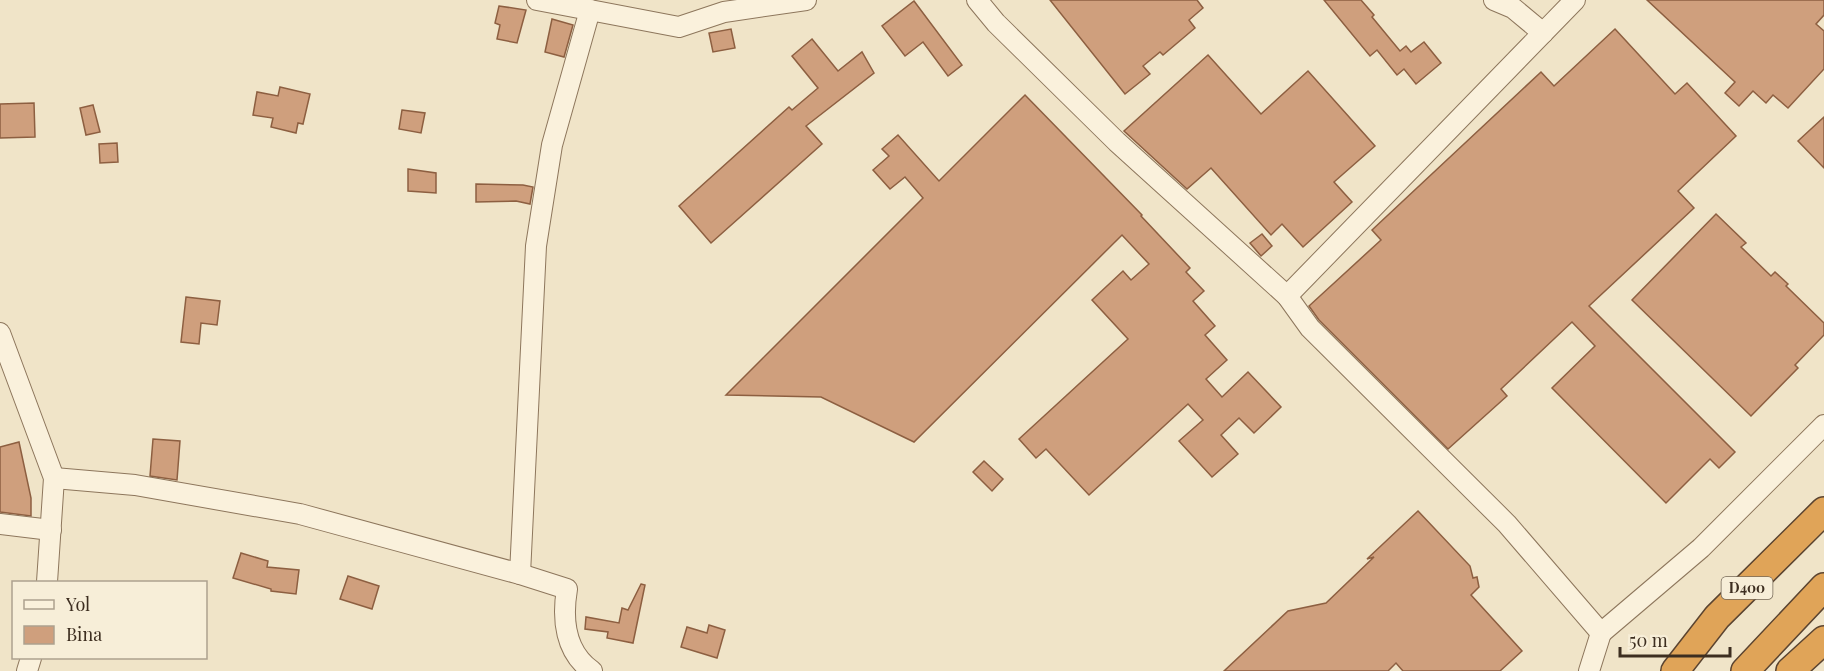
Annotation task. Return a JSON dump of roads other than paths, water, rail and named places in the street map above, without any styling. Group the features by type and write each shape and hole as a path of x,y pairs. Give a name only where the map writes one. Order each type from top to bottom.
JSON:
{"highway":[{"name":"D400","path":"1675,671 1717,617 1824,511"},
{"name":"D400","path":"1679,671 1824,534"},
{"path":"1745,671 1824,587"},
{"path":"1763,671 1824,615"},
{"path":"1790,671 1824,640"}],"street":[{"path":"537,0 679,27 718,6 806,0"},
{"path":"977,0 996,23 1117,142 1287,296 1310,328 1507,524 1601,633"},
{"path":"1494,0 1513,8 1543,33"},
{"path":"1287,296 1575,0"},
{"path":"520,574 536,246 552,145 590,10"},
{"path":"1,337 54,478 47,581"},
{"path":"1589,671 1601,633 1701,548 1824,425"},
{"path":"54,478 135,485 300,514 567,589 564,621 569,640 576,655 592,671"},
{"path":"0,524 51,530"}]}
